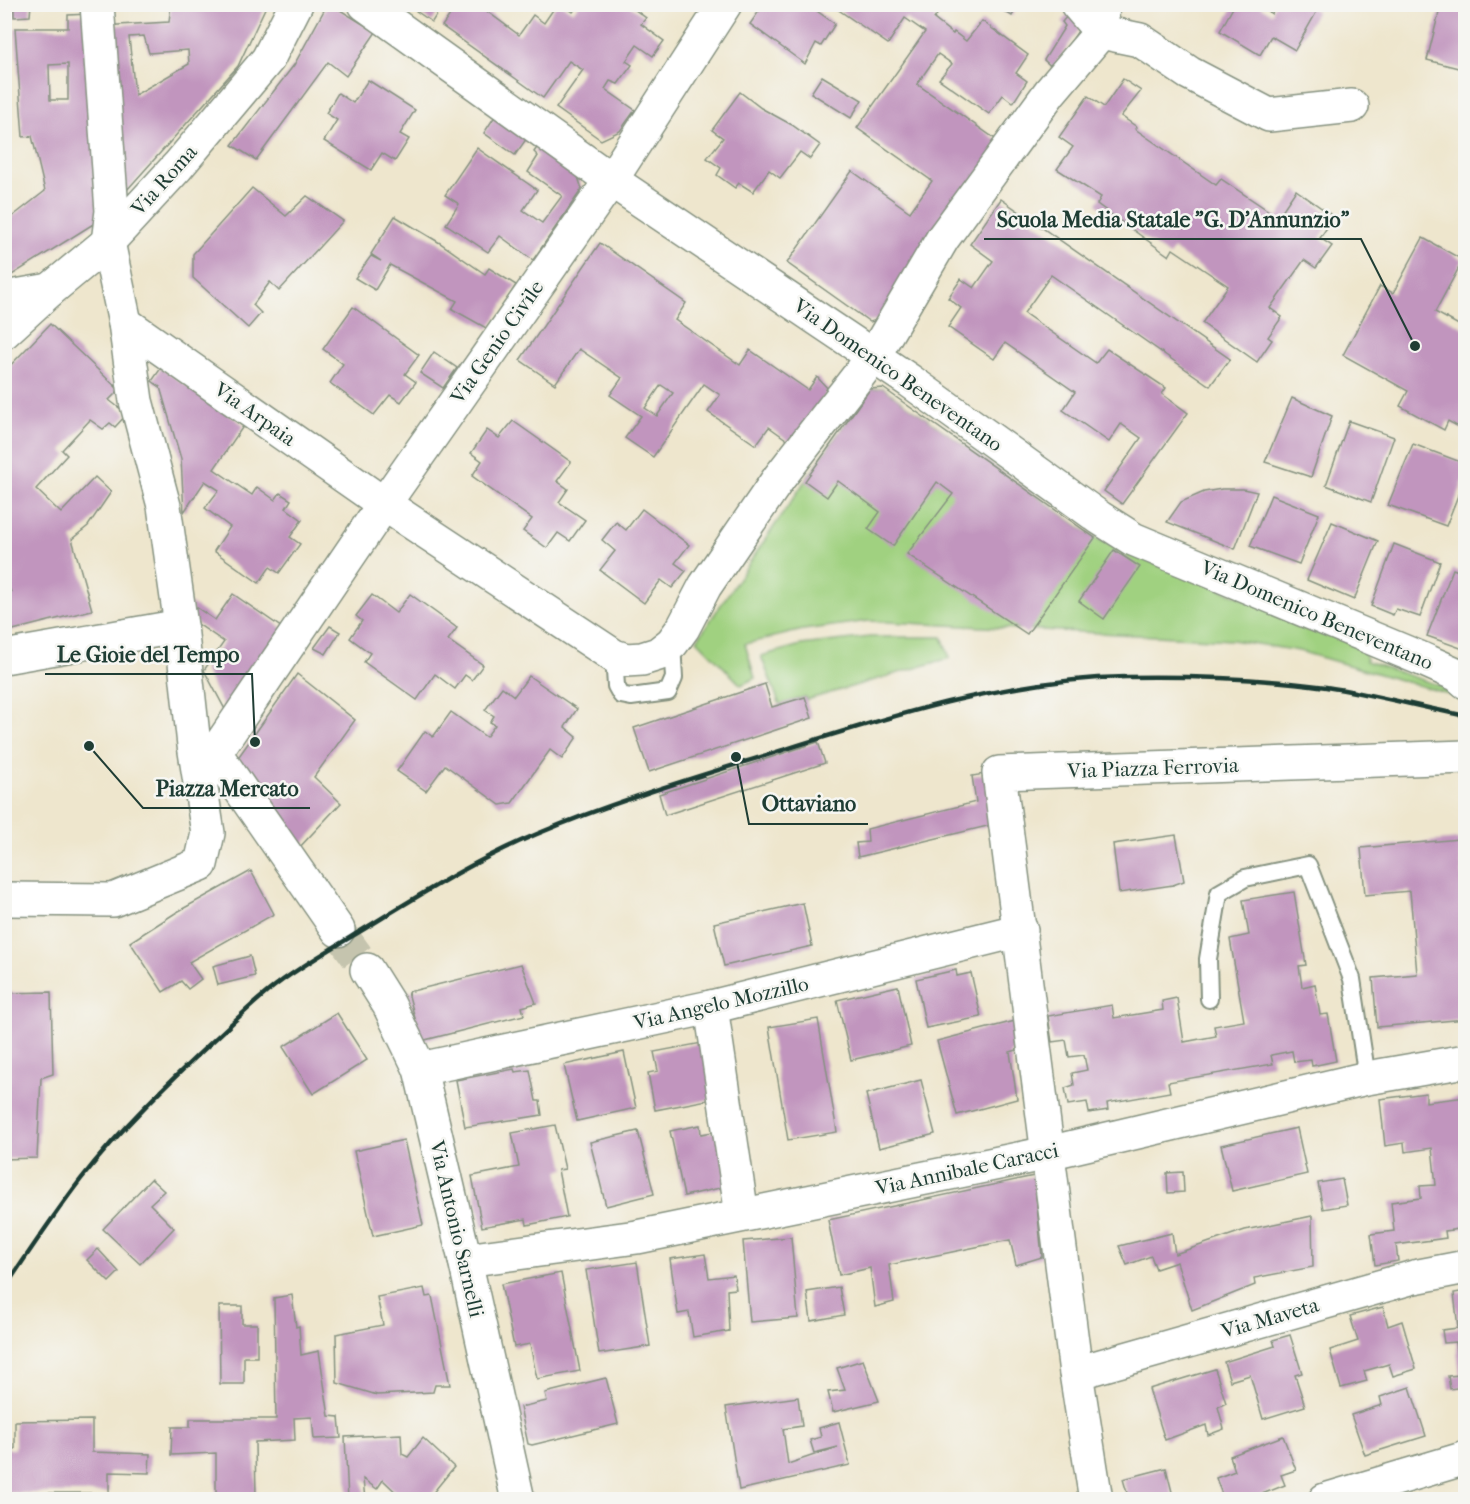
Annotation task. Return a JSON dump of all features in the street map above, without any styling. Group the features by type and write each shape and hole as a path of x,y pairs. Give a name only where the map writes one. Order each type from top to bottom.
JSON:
{"street":[{"path":"4,899 113,900 201,864 208,833 204,749 181,626 164,506 135,400 125,323 108,242 112,211 97,4"},
{"name":"Via Roma","path":"4,332 108,242 178,166 268,60 296,4"},
{"name":"Via Domenico Beneventano","path":"365,4 611,180 910,381 1100,518 1133,539 1422,659 1458,675 1466,682"},
{"name":"Via Genio Civile","path":"204,749 384,504 611,180 725,4"},
{"path":"1077,4 1140,40 1189,72 1269,115 1352,106"},
{"path":"873,357 943,238 1102,18"},
{"path":"4,298 50,290"},
{"name":"Via Arpaia","path":"125,323 384,504 614,656 626,660 642,659 658,654 672,643 683,628 705,586 780,478 873,357"},
{"path":"4,657 181,626"},
{"path":"204,749 338,930"},
{"name":"Via Piazza Ferrovia","path":"1020,930 999,773 1466,757"},
{"path":"1020,930 1076,1373 1096,1500"},
{"name":"Via Angelo Mozzillo","path":"420,1069 711,1007 1020,930"},
{"name":"Via Antonio Sarnelli","path":"367,970 389,1005 420,1069 518,1500"},
{"path":"711,1007 742,1215"},
{"name":"Via Annibale Caracci","path":"465,1260 637,1237 1048,1153 1367,1078 1466,1061"},
{"name":"Via Maveta","path":"1076,1373 1414,1277 1466,1267"},
{"path":"1325,1500 1466,1458"}],"lane":[{"path":"1209,999 1208,959 1219,893 1245,878 1308,865 1352,979 1367,1078"}],"green space":[{"path":"883,388 1095,538 1365,648 1366,661 1452,690 1459,697 1299,651 1232,640 869,621 803,630 745,644 755,678 741,685 697,640 870,389"},
{"path":"870,637 942,637 950,658 806,700 805,697 780,705 761,656 801,645"}],"building":[{"path":"14,4 31,4 30,16 14,17"},
{"path":"171,4 267,4 238,66 118,200 101,26 169,22","holes":["144,36 149,53 188,50 189,64 135,95 129,37"]},
{"path":"406,4 443,4 432,22"},
{"path":"458,4 477,4 519,35 533,15 544,23 557,4 573,12 579,4 627,4 646,18 641,24 664,41 653,56 637,45 626,61 632,65 618,84 610,81 605,89 635,110 620,131 601,140 556,108 583,70 569,61 543,98 442,26"},
{"path":"764,4 807,4 835,24 821,46 816,43 805,64 750,24"},
{"path":"830,4 944,4 934,19 953,34 954,32 966,41 982,21 1028,55 1016,73 1027,81 1013,103 1003,95 989,114 939,79 952,64 938,54 917,84 1001,143 877,320 870,322 787,263 852,171 910,212 932,181 857,128 925,32 905,18 888,44"},
{"path":"1235,4 1256,4 1272,14 1275,4 1305,4 1317,11 1295,50 1271,36 1260,55 1220,31"},
{"path":"1441,4 1466,4 1466,70 1427,60"},
{"path":"327,5 332,5 376,32 346,76 328,62 256,160 232,145 294,65"},
{"path":"993,5 1018,5 1012,16"},
{"path":"1071,11 1080,28 1053,68 1044,60 1065,26 1062,22"},
{"path":"89,14 106,216 4,280 4,223 45,191 32,136 23,137 15,28 68,28 68,15","holes":["68,64 68,100 50,100 49,65"]},
{"path":"822,76 862,100 851,118 811,93"},
{"path":"1123,79 1141,91 1121,116 1137,127 1135,129 1216,185 1221,179 1278,217 1296,190 1334,217 1320,238 1332,246 1316,268 1304,260 1270,308 1282,317 1268,337 1272,340 1257,362 1202,323 1228,286 1173,249 1169,256 1097,204 1101,197 1057,169 1073,147 1059,137 1088,96 1104,107"},
{"path":"368,80 415,110 400,134 409,139 395,161 382,153 371,170 324,141 337,120 326,113 338,93 353,103"},
{"path":"740,92 820,145 810,159 800,152 780,178 769,170 753,192 739,183 735,188 717,175 721,168 707,158 723,138 712,130"},
{"path":"495,116 527,138 515,155 484,133"},
{"path":"538,146 576,171 582,189 533,260 500,236 488,252 446,224 459,204 445,195 477,148 537,190 523,210 542,223 562,196 528,172 538,156 534,152"},
{"path":"252,188 286,216 307,196 343,221 279,291 270,282 253,305 261,313 248,328 193,278 193,254"},
{"path":"1001,199 1230,359 1210,386 1051,275 1024,313 1096,363 1107,349 1166,388 1162,394 1188,413 1122,504 1104,491 1141,438 1121,424 1109,442 1063,410 1075,392 1005,343 994,359 948,327 961,308 948,298 961,279 974,288 993,261 970,244"},
{"path":"395,216 485,274 489,268 516,285 488,329 452,309 457,301 390,265 375,290 355,278 371,256 381,261 371,254"},
{"path":"1423,238 1463,260 1435,312 1466,329 1466,431 1448,421 1444,430 1400,406 1408,391 1343,355 1380,286 1393,293"},
{"path":"600,243 686,303 675,320 740,365 750,350 808,390 817,377 829,390 793,444 769,427 756,445 708,412 720,395 704,384 653,457 625,438 641,416 610,395 622,378 579,349 555,384 520,360","holes":["661,385 673,393 657,416 645,408"]},
{"path":"353,307 419,355 405,374 416,382 401,402 390,395 374,415 330,383 343,364 323,349"},
{"path":"50,324 119,390 109,400 127,414 115,427 110,423 103,429 90,420 62,450 67,455 36,489 61,513 95,477 111,492 88,526 72,539 92,610 5,632 5,593 11,592 4,577 4,372"},
{"path":"434,352 457,368 443,388 420,373"},
{"path":"161,368 244,425 214,469 252,495 257,487 275,500 280,493 291,500 286,508 302,520 290,537 300,544 279,573 270,567 259,583 214,551 230,527 205,508 219,490 205,481 184,512 181,459 160,387 152,381"},
{"path":"883,388 1095,538 1027,634 907,554 953,494 937,482 893,546 868,529 880,512 838,481 827,497 805,481 870,389"},
{"path":"1292,398 1332,416 1311,477 1265,462"},
{"path":"513,421 571,462 557,481 568,489 559,502 585,520 570,541 558,533 547,548 523,531 532,519 472,476 482,461 471,453 487,430 499,438"},
{"path":"1349,421 1394,437 1371,502 1326,485"},
{"path":"1413,444 1466,464 1466,475 1446,526 1388,505"},
{"path":"1222,489 1257,492 1235,549 1167,522 1181,502 1204,492"},
{"path":"1271,495 1319,514 1299,564 1250,546"},
{"path":"642,509 689,545 675,563 686,571 672,588 661,580 644,603 600,570 615,551 602,540 616,522 626,530"},
{"path":"1332,522 1378,541 1354,600 1307,580"},
{"path":"1394,544 1440,562 1420,617 1396,609 1393,615 1371,606"},
{"path":"1114,550 1140,567 1104,619 1079,601"},
{"path":"1453,569 1466,574 1466,650 1427,636"},
{"path":"233,594 285,630 227,713 204,670 224,642 195,622 190,603 215,620"},
{"path":"410,594 457,628 448,640 483,665 472,680 465,675 455,689 435,674 417,700 364,662 370,653 350,638 362,621 356,616 372,595 396,613"},
{"path":"330,626 340,632 326,654 314,648"},
{"path":"297,674 355,720 314,777 341,803 297,850 237,759"},
{"path":"529,676 577,709 565,727 577,737 562,759 550,750 512,803 500,805 445,765 426,791 397,771 425,731 433,737 451,712 486,737 495,725 490,722 494,716 485,710 502,687 514,696"},
{"path":"765,684 772,707 805,697 812,718 649,772 634,728"},
{"path":"818,742 825,763 665,815 659,794"},
{"path":"996,772 1000,823 858,857 856,843 868,842 867,829 976,802 972,776"},
{"path":"1176,835 1184,881 1173,885 1119,893 1113,844"},
{"path":"1459,839 1466,911 1466,1019 1377,1027 1373,978 1417,974 1410,891 1365,895 1361,848"},
{"path":"251,871 274,914 189,962 201,979 188,989 181,981 163,992 130,942 177,912"},
{"path":"1294,892 1306,965 1299,966 1302,987 1315,984 1320,1015 1328,1014 1336,1061 1312,1066 1311,1060 1294,1062 1292,1051 1271,1055 1273,1064 1168,1082 1170,1092 1107,1103 1108,1110 1089,1113 1087,1102 1068,1105 1065,1088 1074,1085 1072,1073 1087,1070 1084,1055 1069,1057 1066,1040 1052,1042 1048,1016 1112,1005 1114,1018 1163,1010 1162,1001 1177,998 1184,1042 1216,1036 1214,1026 1244,1021 1230,939 1249,935 1243,900"},
{"path":"803,903 812,946 724,966 714,923"},
{"path":"250,956 255,976 218,985 213,966"},
{"path":"521,964 536,1003 522,1007 524,1015 421,1041 408,992"},
{"path":"956,970 957,976 971,973 981,1017 926,1028 916,979"},
{"path":"898,986 911,1046 851,1060 837,1000"},
{"path":"51,992 53,1074 41,1078 37,1158 4,1159 4,993"},
{"path":"337,1013 367,1060 313,1094 283,1047"},
{"path":"818,1019 837,1132 788,1140 769,1027"},
{"path":"1015,1021 1017,1050 1010,1052 1017,1099 957,1115 937,1041"},
{"path":"707,1042 718,1098 655,1110 648,1073 658,1071 654,1052"},
{"path":"624,1052 636,1108 577,1121 564,1065"},
{"path":"514,1069 515,1072 530,1070 536,1101 540,1101 542,1115 465,1127 456,1080"},
{"path":"921,1080 935,1134 879,1148 866,1094"},
{"path":"1426,1093 1426,1102 1466,1097 1466,1228 1445,1231 1446,1238 1396,1245 1398,1261 1375,1265 1371,1234 1394,1231 1391,1202 1421,1198 1420,1186 1436,1185 1432,1148 1405,1152 1404,1143 1385,1146 1380,1099"},
{"path":"555,1125 565,1169 558,1170 567,1217 527,1225 526,1219 482,1227 472,1176 519,1167 512,1133"},
{"path":"700,1125 701,1134 718,1131 729,1186 684,1196 670,1131"},
{"path":"1297,1128 1307,1174 1232,1191 1221,1145"},
{"path":"638,1131 654,1194 606,1206 590,1142"},
{"path":"404,1140 423,1225 373,1236 354,1151"},
{"path":"1183,1172 1184,1192 1168,1193 1167,1173"},
{"path":"1034,1176 1042,1257 1016,1265 1010,1240 889,1265 894,1302 875,1307 870,1268 839,1275 828,1220"},
{"path":"151,1179 164,1191 150,1204 174,1228 140,1264 103,1229"},
{"path":"1342,1179 1347,1205 1323,1209 1318,1183"},
{"path":"1312,1216 1313,1267 1254,1278 1255,1285 1192,1310 1177,1262 1156,1269 1151,1256 1127,1265 1119,1246 1172,1233 1175,1254 1245,1230"},
{"path":"791,1237 798,1318 750,1322 743,1241"},
{"path":"98,1249 119,1272 109,1282 87,1260"},
{"path":"705,1254 709,1278 734,1275 736,1289 727,1290 729,1331 693,1337 689,1312 678,1314 670,1259"},
{"path":"637,1262 650,1346 599,1354 586,1270"},
{"path":"561,1273 580,1371 537,1379 530,1344 514,1347 501,1284"},
{"path":"839,1287 844,1315 811,1321 807,1292"},
{"path":"424,1288 426,1297 432,1296 450,1385 435,1385 433,1392 377,1395 337,1383 336,1334 383,1325 377,1297"},
{"path":"1466,1291 1466,1395 1464,1395 1463,1387 1450,1389 1448,1376 1460,1375 1456,1342 1444,1343 1442,1330 1458,1328 1454,1293"},
{"path":"292,1295 296,1327 299,1326 301,1355 319,1351 329,1416 339,1417 341,1438 314,1439 312,1417 294,1418 295,1440 255,1442 256,1500 216,1500 216,1453 171,1455 172,1427 190,1427 190,1419 276,1419 274,1298"},
{"path":"219,1306 242,1306 242,1324 257,1324 257,1357 244,1357 244,1384 220,1384"},
{"path":"1383,1307 1388,1326 1402,1321 1416,1369 1393,1376 1389,1364 1364,1371 1367,1381 1341,1388 1330,1350 1358,1341 1350,1316"},
{"path":"1290,1335 1302,1373 1295,1375 1305,1406 1263,1419 1250,1375 1230,1381 1224,1362 1275,1346 1273,1340"},
{"path":"863,1360 879,1401 833,1412 828,1392 845,1390 837,1368"},
{"path":"1215,1369 1226,1403 1218,1407 1224,1429 1208,1435 1206,1425 1165,1440 1149,1389"},
{"path":"606,1378 618,1424 532,1445 528,1444 520,1407 547,1401 545,1393"},
{"path":"1410,1387 1426,1436 1365,1455 1351,1415 1382,1405 1380,1397"},
{"path":"798,1397 802,1426 783,1429 788,1464 838,1447 814,1453 810,1440 821,1437 819,1428 839,1422 850,1465 739,1490 726,1407"},
{"path":"92,1420 92,1452 150,1454 149,1473 109,1472 109,1493 4,1493 4,1449 15,1449 15,1421"},
{"path":"401,1434 402,1454 408,1457 423,1438 454,1467 427,1500 404,1500 383,1480 377,1489 363,1479 365,1500 348,1500 345,1437"},
{"path":"1283,1436 1296,1470 1281,1475 1285,1485 1247,1500 1224,1500 1216,1478 1235,1471 1230,1456"},
{"path":"1166,1468 1174,1500 1129,1500 1123,1479"}],"tunnel":[{"path":"338,930 367,970"}],"railway":[{"path":"4,1289 96,1160 179,1073 260,998 314,959 444,881 499,851 567,822 659,789 867,724 952,701 1038,684 1126,677 1252,680 1344,690 1466,716"}],"place":[{"name":"Scuola Media Statale \"G. D'Annunzio\"","path":"1415,346"},
{"name":"Le Gioie del Tempo","path":"255,742"},
{"name":"Piazza Mercato","path":"89,746"},
{"name":"Ottaviano","path":"736,757"}]}
